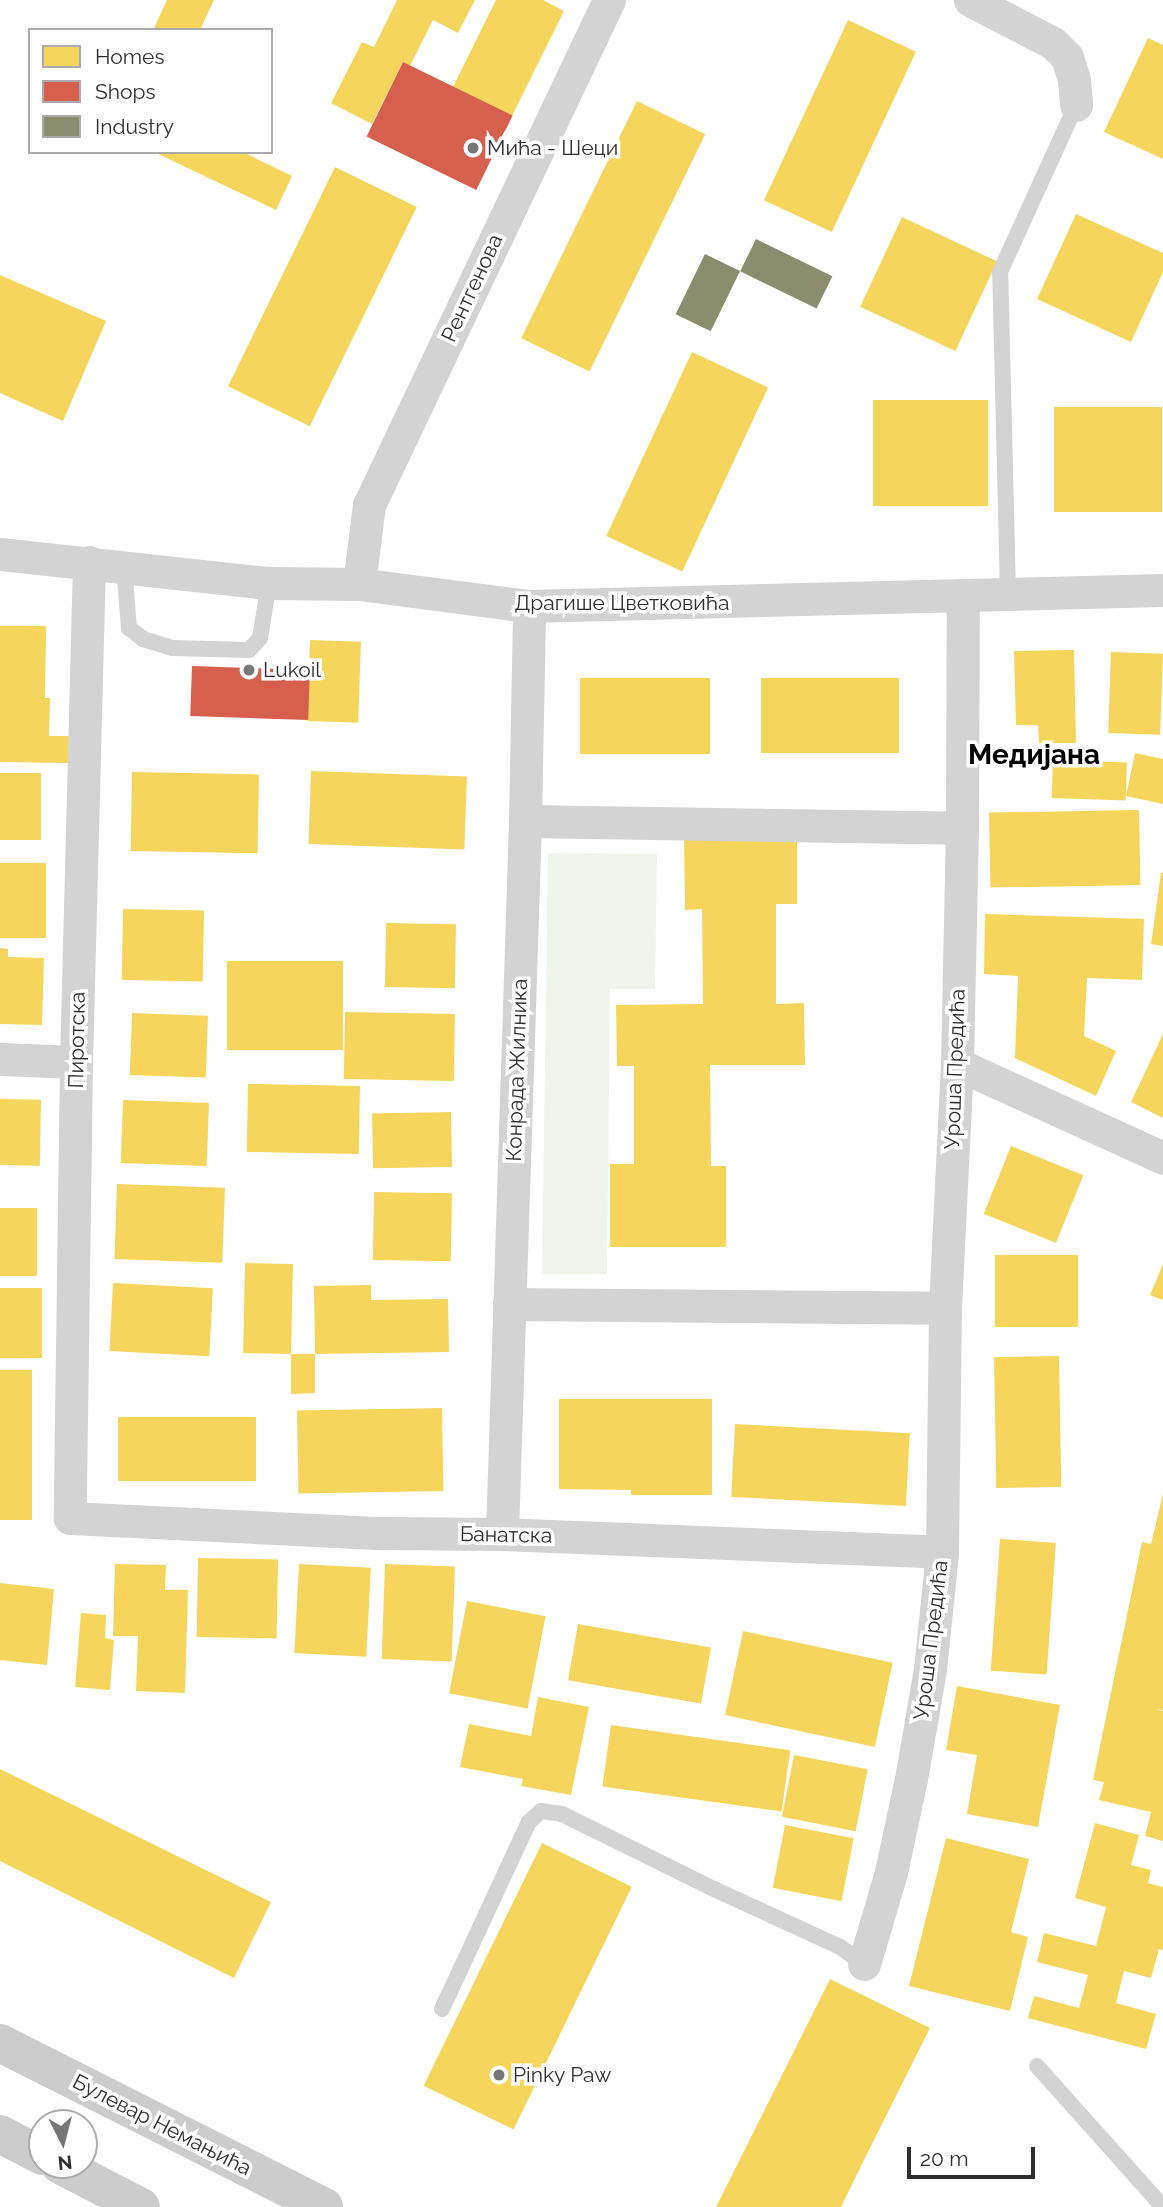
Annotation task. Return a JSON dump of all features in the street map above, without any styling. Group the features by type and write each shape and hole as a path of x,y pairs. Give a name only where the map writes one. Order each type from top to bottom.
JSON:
{"street":[{"name":"Рентгенова","path":"359,584 369,505 609,0"},
{"path":"974,1 1053,43 1067,57 1074,80 1076,105"},
{"name":"Драгише Цветковића","path":"0,554 269,583 359,584 528,606 1163,590"},
{"name":"Пиротска","path":"70,1518 76,1062 89,562"},
{"name":"Уроша Предића","path":"864,1964 891,1872 911,1779 930,1669 942,1552 945,1308 957,1064 963,595"},
{"name":"Конрада Жилника","path":"502,1534 525,821 528,606"},
{"path":"525,821 962,828"},
{"path":"0,1059 76,1062"},
{"path":"957,1064 1163,1158"},
{"path":"509,1304 945,1308"},
{"name":"Банатска","path":"70,1518 382,1533 502,1534 942,1552"},
{"name":"Булевар Немањића","path":"0,2043 324,2207"},
{"path":"0,2134 28,2149"},
{"path":"87,2179 141,2207"}],"lane":[{"path":"1009,593 1000,272 1076,105"},
{"path":"124,566 129,628 143,639 173,648 248,650 260,638 269,583"},
{"path":"442,2009 529,1822 541,1811 562,1814 840,1947 864,1964"},
{"path":"1037,2066 1163,2207"}],"shaded area":[{"path":"548,853 657,854 655,989 610,989 607,1274 542,1274"}],"building: Homes":[{"path":"167,0 214,0 201,28 154,28"},
{"path":"397,0 475,0 458,33 433,20 410,66 403,62 372,124 331,103 362,42 374,47"},
{"path":"496,0 543,0 564,11 512,116 453,87"},
{"path":"848,20 916,52 832,232 764,200"},
{"path":"1148,38 1163,45 1163,159 1104,132"},
{"path":"637,101 705,134 590,372 521,338"},
{"path":"158,154 247,154 292,176 276,210"},
{"path":"335,167 417,207 310,426 228,386"},
{"path":"1076,214 1163,253 1163,272 1131,342 1037,299"},
{"path":"902,217 997,261 955,351 860,307"},
{"path":"0,275 106,321 63,421 0,393"},
{"path":"692,352 768,387 682,571 606,536"},
{"path":"873,400 988,400 988,506 873,506"},
{"path":"1054,407 1162,407 1162,512 1054,512"},
{"path":"0,626 46,626 45,698 50,698 49,736 69,736 68,763 0,762"},
{"path":"310,640 361,642 358,723 307,721"},
{"path":"1074,650 1076,743 1039,743 1038,725 1016,725 1014,651"},
{"path":"1111,652 1163,654 1160,735 1108,733"},
{"path":"580,678 710,678 710,754 580,754"},
{"path":"761,678 899,678 899,753 761,753"},
{"path":"1135,753 1163,759 1163,804 1126,796"},
{"path":"1053,760 1127,763 1126,801 1052,798"},
{"path":"311,771 467,776 464,849 308,844"},
{"path":"132,772 259,774 258,853 131,851"},
{"path":"0,773 41,773 41,840 0,840"},
{"path":"1139,810 1140,885 990,888 989,813"},
{"path":"684,832 797,832 797,904 776,904 776,1004 804,1003 805,1065 710,1065 711,1166 726,1166 726,1247 610,1247 610,1164 634,1164 634,1066 617,1066 616,1005 703,1004 702,909 685,910"},
{"path":"0,863 46,863 46,938 0,938"},
{"path":"1163,873 1163,946 1151,944"},
{"path":"123,909 204,910 203,981 122,980"},
{"path":"985,914 1144,919 1142,980 1087,978 1084,1036 1116,1051 1096,1096 1015,1058 1018,976 984,974"},
{"path":"386,923 456,924 455,988 385,987"},
{"path":"0,948 8,949 8,957 44,958 42,1025 0,1024"},
{"path":"227,961 343,961 343,1050 227,1050"},
{"path":"345,1012 455,1014 454,1081 344,1079"},
{"path":"132,1013 208,1016 206,1078 130,1075"},
{"path":"1163,1034 1163,1118 1131,1102"},
{"path":"248,1084 360,1086 359,1154 247,1152"},
{"path":"0,1099 41,1100 40,1166 0,1165"},
{"path":"123,1100 209,1103 207,1166 121,1163"},
{"path":"451,1112 452,1167 373,1168 372,1113"},
{"path":"1011,1146 1083,1175 1056,1243 984,1214"},
{"path":"117,1184 225,1188 222,1263 114,1259"},
{"path":"374,1192 452,1193 451,1261 373,1260"},
{"path":"0,1208 37,1208 37,1276 0,1276"},
{"path":"995,1255 1078,1255 1078,1327 995,1327"},
{"path":"245,1263 293,1264 291,1354 243,1353"},
{"path":"1163,1264 1163,1300 1150,1295"},
{"path":"113,1283 213,1288 209,1356 109,1351"},
{"path":"371,1285 371,1300 448,1299 449,1352 315,1354 314,1286"},
{"path":"0,1288 42,1288 42,1358 0,1358"},
{"path":"291,1354 315,1354 315,1393 291,1394"},
{"path":"1059,1356 1061,1487 996,1488 994,1357"},
{"path":"0,1370 32,1370 32,1520 0,1520"},
{"path":"559,1399 712,1399 712,1495 631,1495 631,1490 559,1489"},
{"path":"442,1408 443,1491 298,1494 297,1411"},
{"path":"118,1417 256,1417 256,1481 118,1481"},
{"path":"735,1424 910,1433 906,1506 731,1497"},
{"path":"1163,1494 1163,1710 1156,1709 1163,1711 1163,1841 1145,1836 1151,1812 1099,1800 1104,1782 1093,1780 1142,1542 1151,1544"},
{"path":"1000,1539 1056,1543 1047,1675 991,1671"},
{"path":"198,1558 278,1559 277,1638 197,1637"},
{"path":"115,1564 166,1565 165,1590 188,1590 185,1693 136,1691 138,1636 113,1636"},
{"path":"299,1564 371,1568 366,1657 294,1653"},
{"path":"385,1564 455,1566 452,1661 382,1659"},
{"path":"0,1583 54,1589 47,1665 0,1660"},
{"path":"467,1601 546,1616 528,1709 449,1693"},
{"path":"81,1613 106,1615 105,1638 114,1640 110,1690 75,1687"},
{"path":"578,1624 711,1647 701,1704 568,1680"},
{"path":"743,1631 893,1663 875,1747 725,1715"},
{"path":"957,1686 1060,1705 1038,1827 967,1814 977,1755 946,1750"},
{"path":"538,1697 589,1707 571,1795 521,1786 523,1779 460,1767 469,1724 531,1736"},
{"path":"611,1725 790,1750 782,1812 602,1786"},
{"path":"794,1755 868,1769 856,1831 782,1817"},
{"path":"0,1769 271,1902 234,1978 0,1861"},
{"path":"1095,1823 1139,1835 1131,1865 1151,1870 1148,1883 1163,1887 1163,1950 1159,1949 1151,1978 1124,1971 1116,2003 1156,2014 1146,2049 1028,2018 1034,1996 1079,2008 1088,1975 1037,1962 1044,1933 1096,1946 1106,1907 1075,1898"},
{"path":"785,1825 854,1838 842,1901 773,1888"},
{"path":"946,1838 1029,1859 1011,1932 1028,1937 1010,2011 909,1986"},
{"path":"542,1843 632,1887 514,2130 424,2086"},
{"path":"830,1979 930,2028 841,2207 716,2207"}],"building: Shops":[{"path":"403,62 513,115 476,190 367,137"},
{"path":"192,666 310,670 308,720 190,716"}],"building: Industry":[{"path":"756,239 832,276 817,309 740,271"},
{"path":"705,254 740,271 711,331 676,314"}],"place":[{"name":"Мића - Шеци","path":"473,148"},
{"name":"Lukoil","path":"249,670"},
{"name":"Pinky Paw","path":"499,2075"}],"district":[{"name":"Медијана","path":"1034,755"}]}
